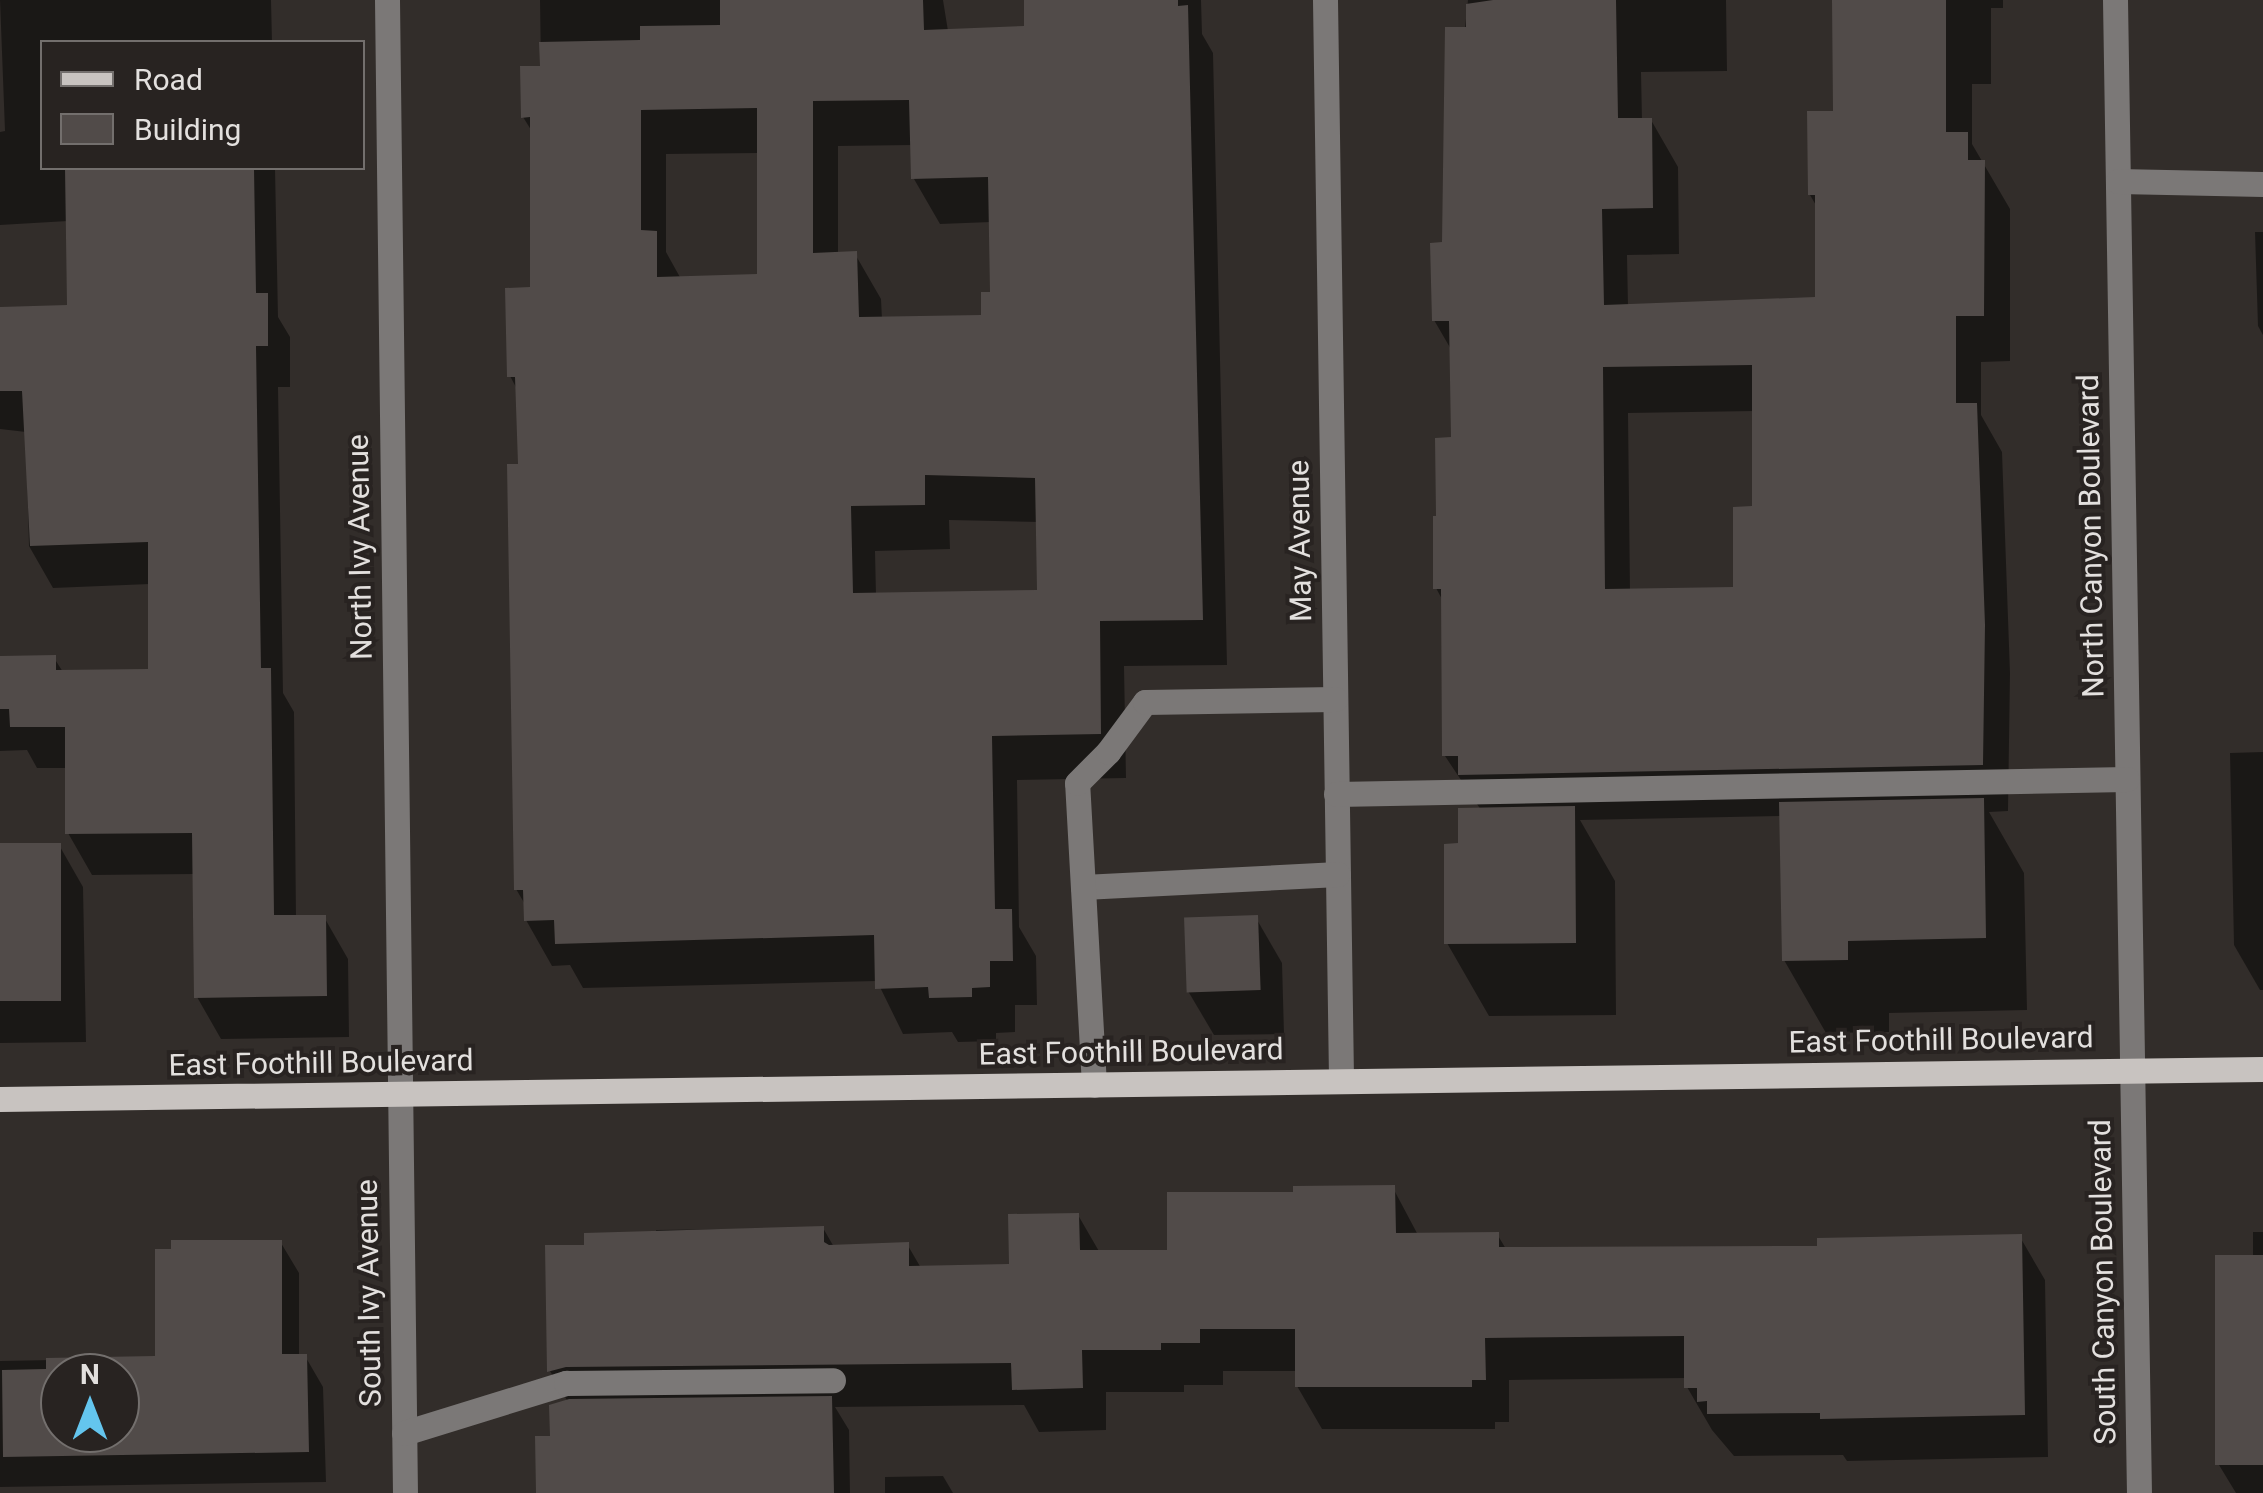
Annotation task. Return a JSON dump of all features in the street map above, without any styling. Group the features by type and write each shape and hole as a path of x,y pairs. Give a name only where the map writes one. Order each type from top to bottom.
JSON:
{"main road":[{"name":"East Foothill Boulevard","path":"0,1100 2263,1069"}],"street":[{"name":"North Ivy Avenue","path":"387,0 398,1092"},
{"name":"May Avenue","path":"1326,0 1340,1080"},
{"name":"North Canyon Boulevard","path":"2115,0 2132,1071"},
{"path":"2118,181 2263,184"},
{"path":"1094,1085 1077,783 1108,752 1145,702 1335,699"},
{"path":"1336,794 2127,779"},
{"path":"1083,887 1338,874"},
{"name":"South Canyon Boulevard","path":"2132,1071 2138,1493"},
{"name":"South Ivy Avenue","path":"398,1092 405,1493"},
{"path":"404,1433 566,1383 833,1380"}],"building":[{"path":"720,0 923,0 924,30 1024,26 1024,0 1178,0 1178,6 1188,5 1203,620 1100,621 1101,734 992,736 995,909 1012,909 1013,961 990,961 990,987 972,988 972,997 929,998 928,987 875,989 874,935 555,944 554,920 524,921 523,890 514,890 507,464 518,464 515,377 507,377 505,288 530,287 530,117 521,118 520,66 540,66 539,42 640,40 640,26 720,25","holes":["909,100 911,179 988,177 990,292 981,292 981,315 859,317 857,251 813,253 813,101","757,108 757,274 657,277 657,231 641,230 641,110","925,475 1035,478 1037,590 853,593 851,506 925,505"]},
{"path":"1493,0 1616,0 1618,118 1652,118 1653,208 1602,209 1604,305 1815,297 1815,195 1808,195 1807,111 1833,111 1832,0 1946,0 1946,132 1968,132 1968,160 1985,160 1984,316 1956,316 1956,403 1977,403 1985,625 1983,765 1458,775 1458,756 1442,756 1441,589 1433,589 1433,516 1435,438 1451,437 1449,321 1432,321 1430,243 1442,242 1445,27 1466,27 1466,4","holes":["1752,365 1752,506 1733,507 1733,587 1605,589 1603,367"]},
{"path":"65,170 254,170 256,293 268,293 268,346 256,346 261,668 271,668 274,915 326,915 327,996 194,998 192,833 65,834 65,727 10,727 9,709 0,709 0,656 56,655 56,670 148,669 148,542 30,546 22,391 0,391 0,307 67,305"},
{"path":"1984,798 1986,938 1848,941 1848,960 1782,961 1779,802"},
{"path":"1575,806 1576,943 1444,944 1444,844 1458,843 1458,808"},
{"path":"0,843 61,843 61,1001 0,1001"},
{"path":"1258,915 1261,990 1187,993 1184,918"},
{"path":"1395,1185 1396,1233 1499,1232 1499,1247 1817,1246 1817,1238 2022,1234 2025,1415 1820,1419 1820,1413 1707,1414 1707,1401 1697,1402 1697,1388 1684,1388 1684,1336 1485,1338 1486,1380 1472,1380 1472,1387 1295,1387 1295,1329 1200,1329 1200,1343 1161,1343 1161,1350 1082,1350 1083,1388 1012,1390 1011,1363 566,1367 547,1372 545,1245 584,1245 584,1233 824,1226 824,1242 829,1245 909,1242 909,1266 1009,1264 1008,1214 1079,1213 1080,1250 1167,1250 1167,1192 1293,1192 1293,1186"},
{"path":"171,1240 282,1240 282,1354 307,1354 309,1452 3,1457 2,1370 40,1369 40,1453 140,1453 140,1356 155,1356 155,1249 171,1249"},
{"path":"2215,1255 2263,1255 2263,1465 2215,1465"},
{"path":"832,1396 834,1493 536,1493 535,1436 550,1436 549,1405 569,1399"}]}
